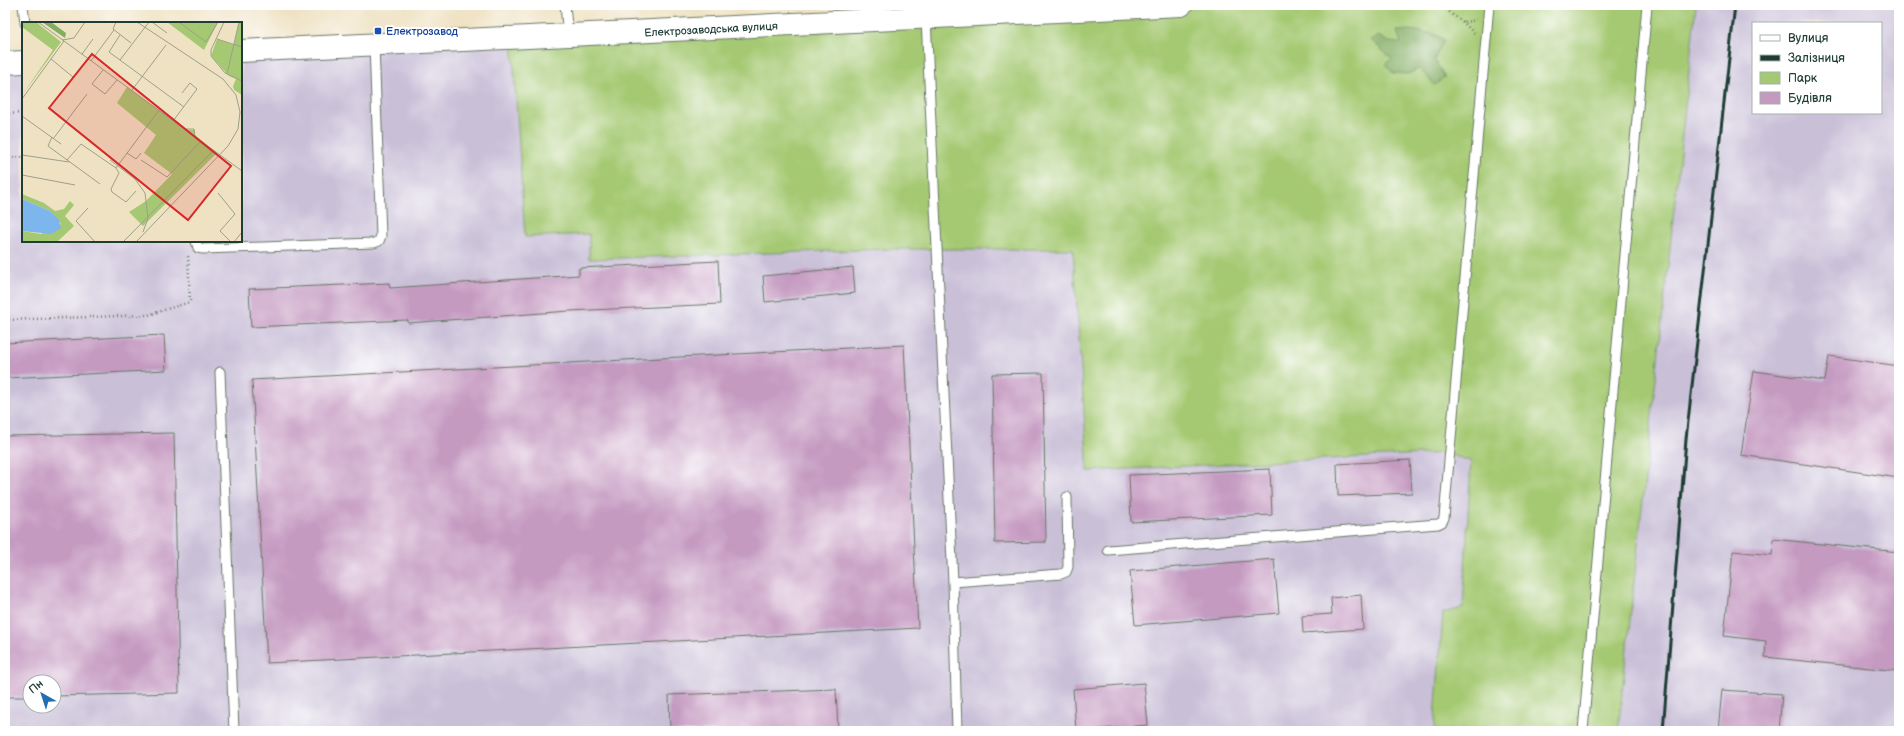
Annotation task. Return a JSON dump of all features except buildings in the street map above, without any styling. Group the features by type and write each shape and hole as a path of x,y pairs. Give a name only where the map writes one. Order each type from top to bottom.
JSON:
{"main road":[{"name":"Електрозаводська вулиця","path":"242,52 1181,5"},
{"path":"5,63 22,62"}],"lane":[{"path":"23,5 25,22"},
{"path":"565,5 568,36"},
{"path":"1108,550 1438,524 1442,522 1444,518 1489,5"},
{"path":"1583,731 1647,5"},
{"path":"926,18 953,582 957,731"},
{"path":"196,242 198,248 203,249 374,243 379,241 381,236 374,45"},
{"path":"220,372 234,731"},
{"path":"953,582 1062,574 1066,572 1068,567 1067,497"}],"path":[{"path":"1449,12 1463,22 1485,44"},
{"path":"5,114 22,113"},
{"path":"5,158 22,157"},
{"path":"5,320 148,315 190,302 188,249"}],"shaded area":[{"path":"1696,5 1899,5 1899,731 1618,731"},
{"path":"512,38 525,237 590,234 589,259 889,249 1073,249 1088,471 1444,453 1471,461 1463,609 1443,613 1434,731 5,731 5,63 22,62 22,242 242,242 242,51"}],"green space":[{"path":"1181,5 1696,5 1618,731 1434,731 1443,613 1463,608 1471,461 1444,453 1088,471 1073,249 889,249 589,259 589,234 525,237 512,38"},
{"path":"1410,30 1434,34 1444,40 1434,60 1445,77 1435,85 1419,69 1407,74 1393,73 1385,64 1392,59 1371,40 1378,36 1389,42 1401,43 1397,31"}],"railway":[{"path":"1663,731 1686,439 1735,5"}],"place":[{"name":"Електрозавод","path":"378,31"}]}
